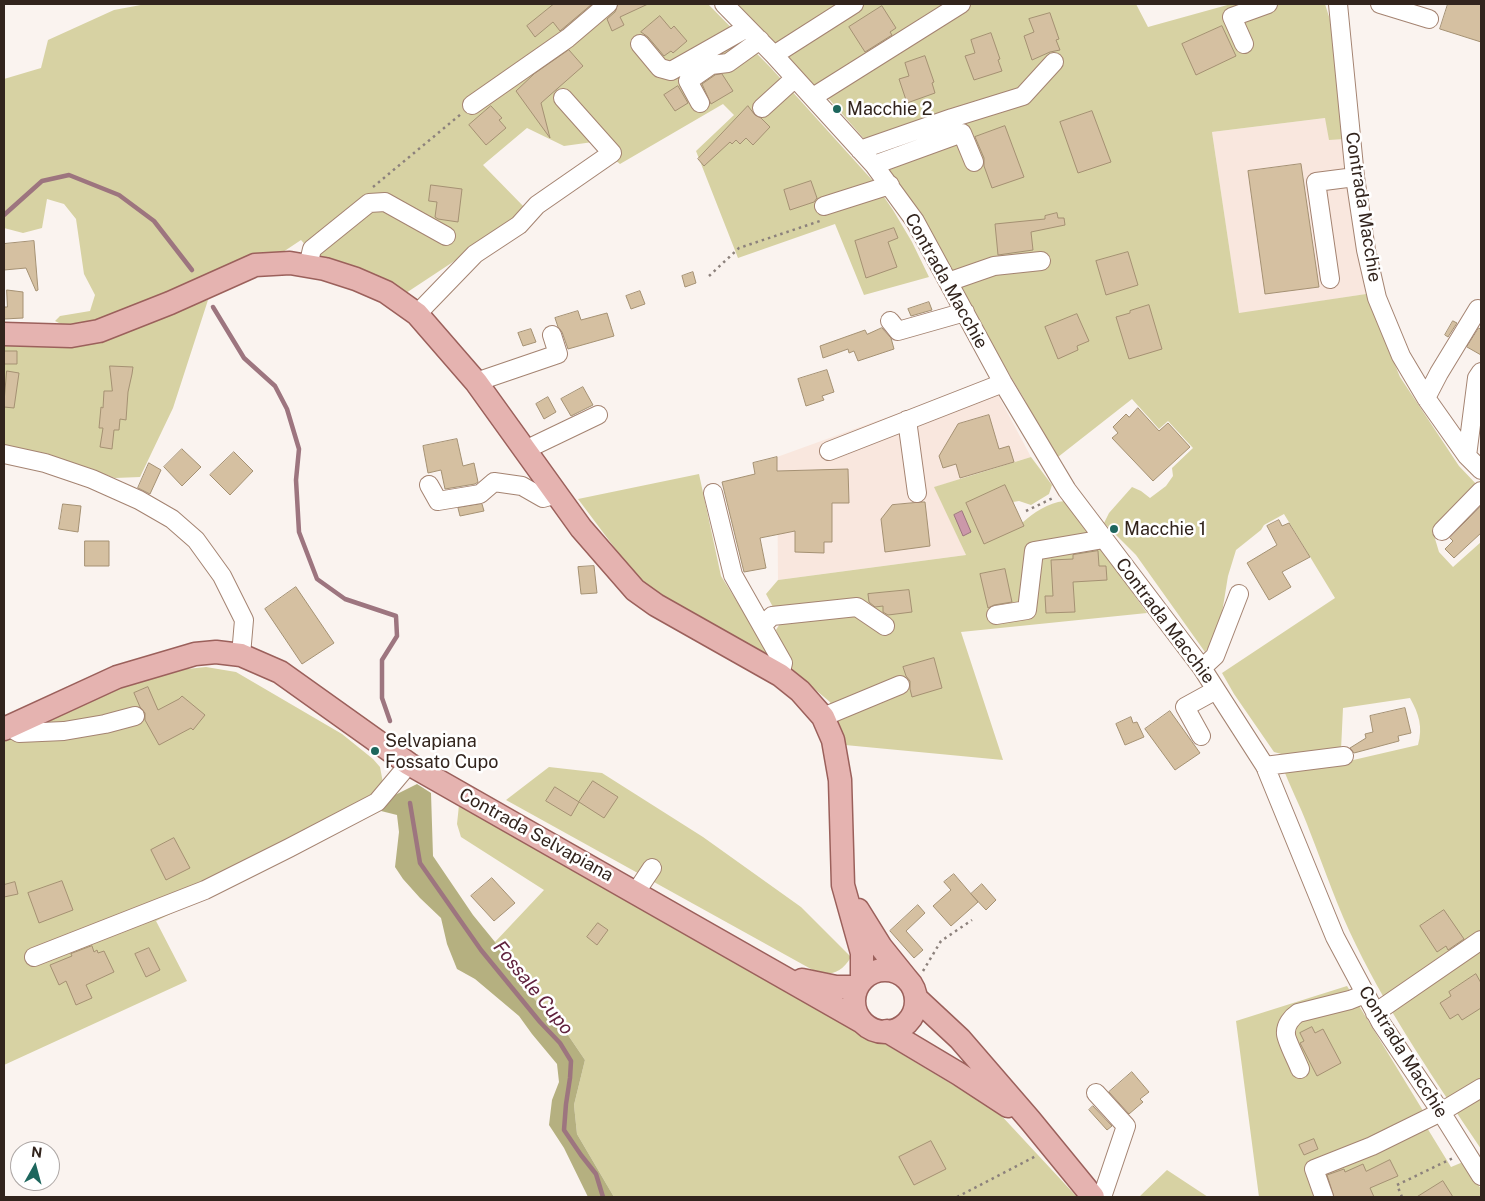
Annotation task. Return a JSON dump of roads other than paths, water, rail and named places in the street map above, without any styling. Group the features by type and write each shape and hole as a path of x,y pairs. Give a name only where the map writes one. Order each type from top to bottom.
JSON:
{"main road":[{"path":"4,334 71,336 98,331 170,303 255,265 290,263 325,269 356,279 386,292 417,314 476,382 581,528 635,590 656,605 780,675 800,691 823,717 833,740 840,780 843,886 862,953 860,984 854,999 856,1011 862,1022 873,1029 886,1031 959,1074 1030,1120"},
{"name":"Contrada Selvapiana","path":"6,728 117,677 195,654 216,652 240,655 280,672 409,764 862,1022"},
{"path":"843,886 881,947 911,988 914,1010 908,1021 898,1028 886,1031"},
{"path":"860,984 872,973 884,970 896,972 960,1039 1093,1197"},
{"name":"Contrada Selvapiana","path":"786,977 836,987 860,984"}],"street":[{"path":"472,105 568,38 608,4"},
{"name":"Contrada Macchie","path":"724,4 774,55 874,165 915,220 1003,383 1068,490 1202,668 1265,766 1335,937 1375,1013 1481,1174"},
{"path":"774,55 854,4"},
{"path":"813,98 962,4"},
{"path":"1244,44 1232,17 1268,4"},
{"name":"Contrada Macchie","path":"1338,4 1355,177 1366,250 1377,298 1400,356 1426,398 1467,456 1481,470"},
{"path":"1380,4 1429,19"},
{"path":"640,44 660,68 671,70 747,28"},
{"path":"700,103 688,81 711,64 728,64 760,40"},
{"path":"860,150 1023,96 1054,62"},
{"path":"762,108 795,78"},
{"path":"417,314 475,254 519,225 537,205 612,153 563,98"},
{"path":"874,165 962,133 974,162"},
{"path":"1330,279 1316,182 1355,177"},
{"path":"823,213 890,186"},
{"path":"308,266 312,249 370,203 386,202 446,236"},
{"path":"948,282 994,266 1041,261"},
{"path":"1426,398 1478,309 1481,310"},
{"path":"890,320 898,331 965,312"},
{"path":"476,382 558,354 552,335"},
{"path":"1467,456 1477,378 1481,372"},
{"path":"829,451 1003,383"},
{"path":"525,450 598,415"},
{"path":"907,420 917,493"},
{"path":"4,454 45,462 92,479 139,500 172,519 196,540 222,576 244,620 240,655"},
{"path":"429,485 438,501 480,494 494,482 522,486 543,498 557,494"},
{"path":"1442,531 1481,491"},
{"path":"713,493 733,575 783,663 780,675"},
{"path":"996,615 1028,610 1034,551 1104,538"},
{"path":"1202,668 1215,656 1239,594"},
{"path":"762,626 772,616 857,607 885,626"},
{"path":"823,717 900,685"},
{"path":"1201,736 1185,707 1216,690"},
{"path":"6,728 19,733 64,731 105,724 136,716"},
{"path":"1265,766 1344,756"},
{"path":"34,957 205,890 289,848 377,802 409,764"},
{"path":"636,892 652,868"},
{"path":"1375,1013 1481,940"},
{"path":"1300,1069 1286,1034 1292,1017 1298,1013 1350,1000 1365,994"},
{"path":"1324,1197 1314,1169 1372,1146 1441,1112 1481,1088"},
{"path":"1096,1093 1126,1126 1102,1197"}],"waterway":[{"name":"Fossale Cupo","path":"4,215 42,181 69,175 119,195 154,221 192,270"},
{"name":"Fossale Cupo","path":"213,307 244,358 275,386 287,409 299,449 296,480 299,532 317,579 345,599 396,616 397,636 382,660 382,698 390,721"},
{"name":"Fossale Cupo","path":"410,803 420,863 481,950 540,1022 560,1043 571,1061 564,1130 596,1174 603,1197"}],"place":[{"name":"Macchie 2","path":"837,109"},
{"name":"Macchie 1","path":"1114,529"},
{"name":"Selvapiana Fossato Cupo","path":"375,751"}]}
